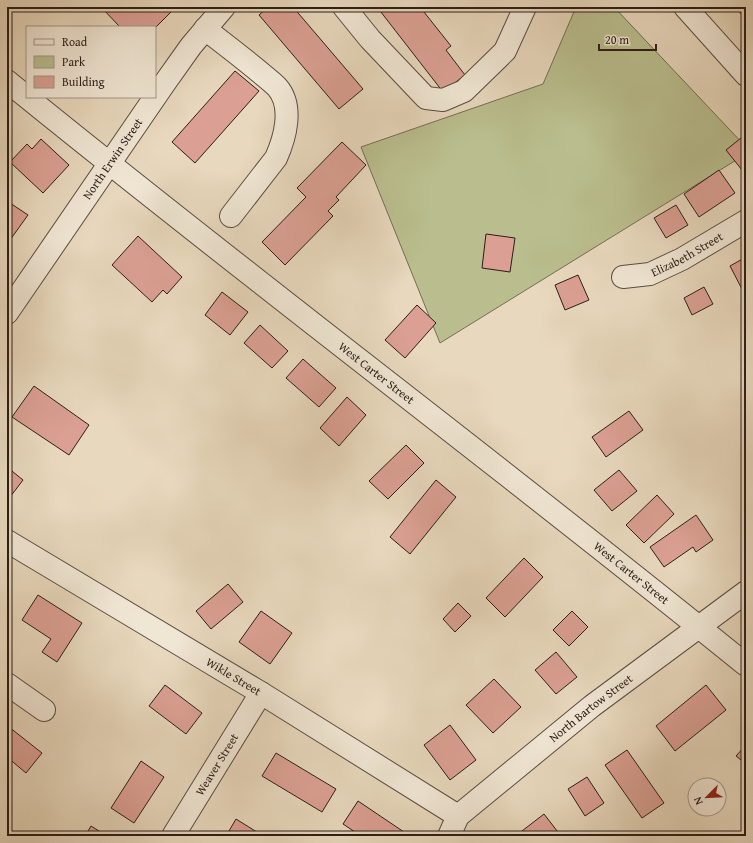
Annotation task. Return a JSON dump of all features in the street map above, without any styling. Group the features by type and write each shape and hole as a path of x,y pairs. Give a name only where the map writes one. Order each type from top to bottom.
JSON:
{"street":[{"name":"North Erwin Street","path":"156,96 205,29 224,7"},
{"path":"344,7 370,39 426,98 443,100 464,91 505,51 525,7"},
{"path":"685,7 746,76"},
{"path":"205,29 278,88 283,97 286,111 286,127 281,147 276,158 231,216"},
{"name":"West Carter Street","path":"7,81 26,97"},
{"name":"West Carter Street","path":"28,98 109,165 406,395 746,665"},
{"name":"North Erwin Street","path":"7,313 154,98"},
{"name":"Elizabeth Street","path":"623,277 650,274 682,259 746,220"},
{"name":"Wikle Street","path":"7,542 260,693 458,829"},
{"name":"North Bartow Street","path":"458,829 592,706 746,592"},
{"path":"7,684 44,710"},
{"name":"Weaver Street","path":"173,836 260,693"}],"green space":[{"path":"576,7 614,7 746,147 746,154 440,343 361,147 543,84"}],"building":[{"path":"101,7 176,7 156,27 119,26"},
{"path":"268,7 293,7 363,89 339,109 259,15"},
{"path":"377,7 420,7 451,46 446,50 465,75 443,92"},
{"path":"735,7 746,7 746,19"},
{"path":"235,71 259,91 195,163 172,142"},
{"path":"746,134 746,175 726,150"},
{"path":"41,139 69,165 43,193 10,162 27,144 32,149"},
{"path":"342,142 366,165 336,197 339,200 328,211 333,216 285,265 262,242 306,197 297,188"},
{"path":"719,170 735,193 699,217 684,194"},
{"path":"7,201 28,215 10,240 7,238"},
{"path":"676,205 688,225 666,238 654,218"},
{"path":"486,234 515,238 510,272 482,268"},
{"path":"138,236 182,277 167,294 163,290 152,302 112,265"},
{"path":"746,257 746,291 744,293 730,266"},
{"path":"578,275 589,300 565,310 555,285"},
{"path":"704,287 713,304 692,315 684,298"},
{"path":"222,292 248,312 230,335 205,315"},
{"path":"417,305 436,323 405,358 385,340"},
{"path":"260,325 288,351 272,368 244,343"},
{"path":"303,359 336,388 319,407 286,378"},
{"path":"34,386 89,425 69,455 12,417"},
{"path":"347,397 366,415 339,446 320,428"},
{"path":"629,411 643,430 606,457 592,437"},
{"path":"406,445 424,463 388,499 369,481"},
{"path":"7,467 23,480 7,501"},
{"path":"619,470 637,491 612,511 594,490"},
{"path":"436,480 456,497 410,554 390,537"},
{"path":"657,495 674,514 644,543 626,525"},
{"path":"696,515 713,540 696,552 693,547 664,567 650,547"},
{"path":"524,558 543,577 505,617 486,598"},
{"path":"228,584 243,602 211,629 196,611"},
{"path":"38,595 82,623 57,662 42,652 51,639 22,620"},
{"path":"458,603 471,616 455,632 443,619"},
{"path":"261,611 292,633 270,664 239,642"},
{"path":"572,611 588,627 569,646 553,630"},
{"path":"556,652 577,677 556,694 535,670"},
{"path":"494,679 521,707 493,733 466,705"},
{"path":"165,685 202,713 186,734 149,706"},
{"path":"706,685 726,710 675,751 656,726"},
{"path":"450,725 476,760 450,780 424,745"},
{"path":"9,727 42,753 26,773 7,757 7,730"},
{"path":"746,745 746,764 736,756"},
{"path":"627,750 664,803 642,818 605,765"},
{"path":"276,753 336,789 322,812 262,776"},
{"path":"141,761 164,777 134,823 111,808"},
{"path":"587,777 604,803 585,816 568,789"},
{"path":"358,801 404,832 402,836 361,836 343,824"},
{"path":"544,814 561,836 526,836 522,831"},
{"path":"236,819 260,834 259,836 226,836"},
{"path":"91,826 107,836 85,836"}]}
